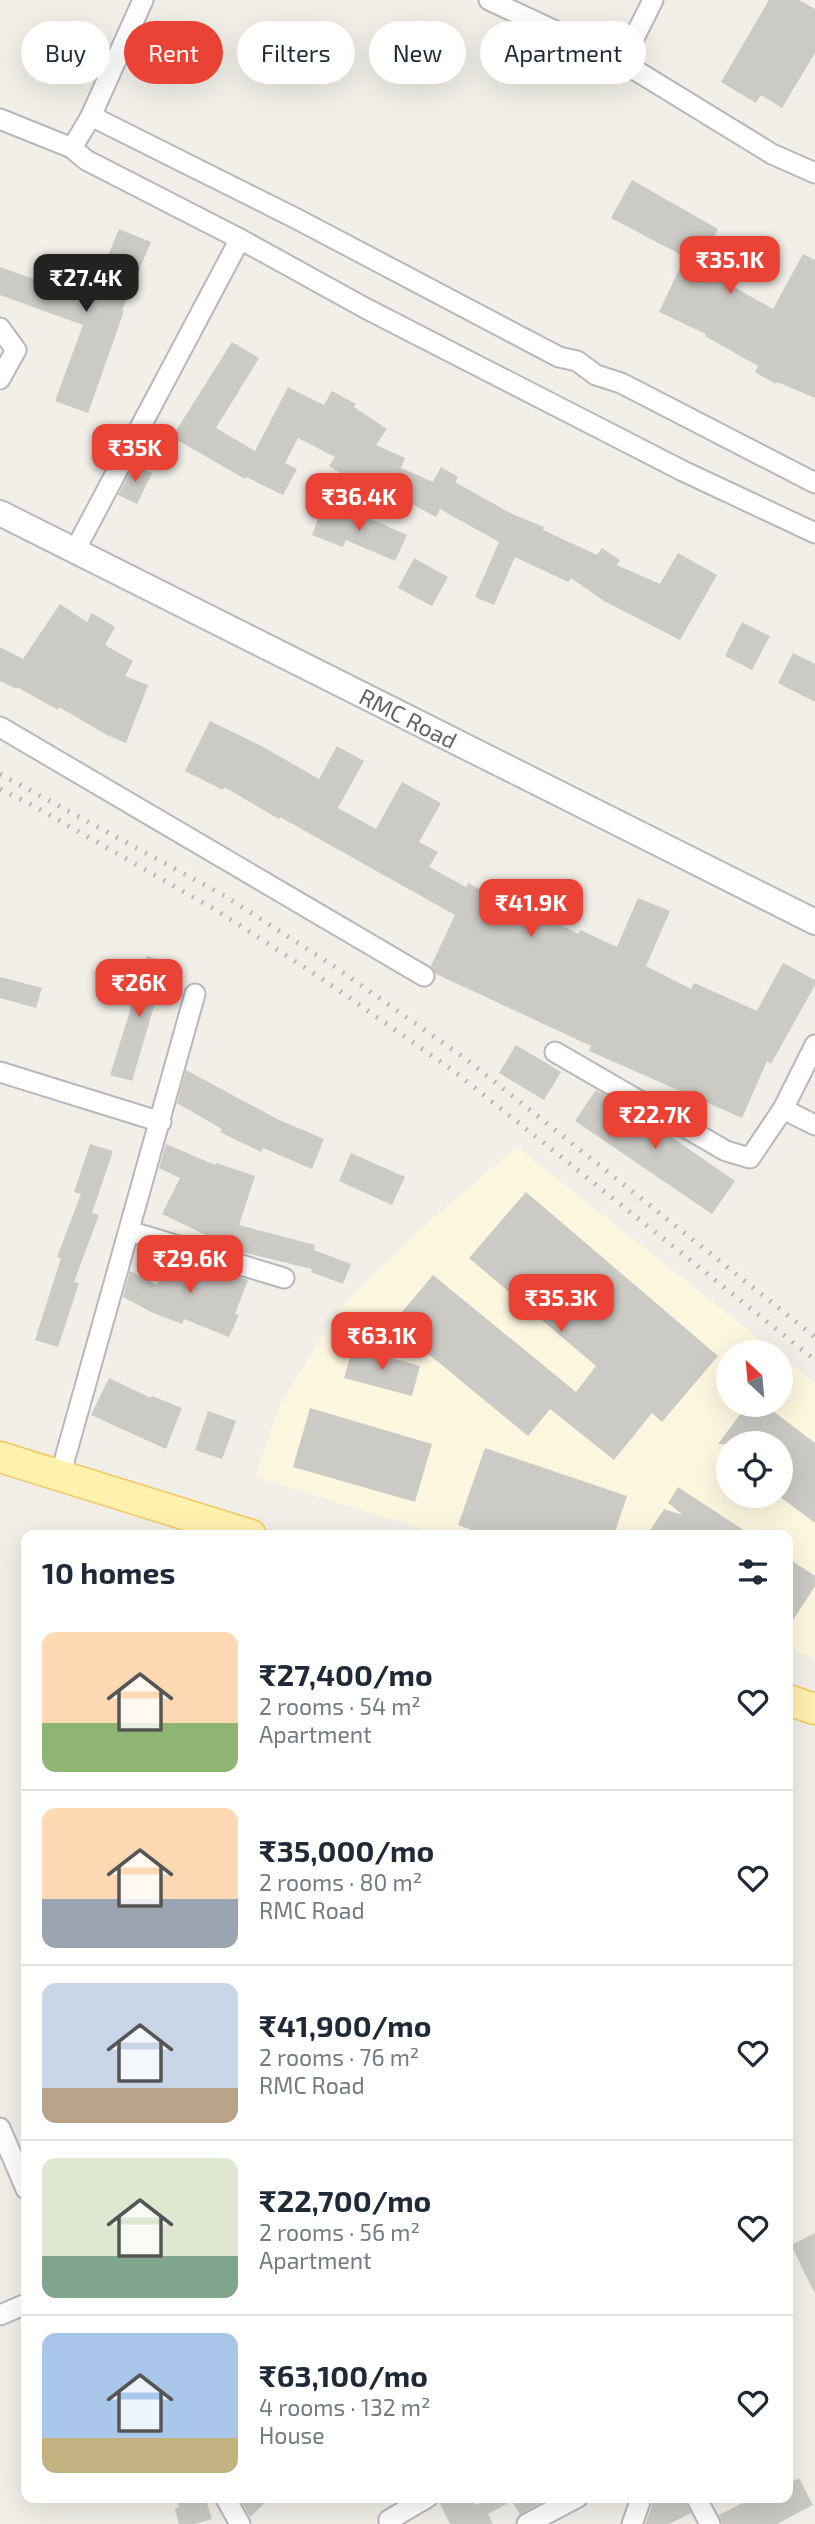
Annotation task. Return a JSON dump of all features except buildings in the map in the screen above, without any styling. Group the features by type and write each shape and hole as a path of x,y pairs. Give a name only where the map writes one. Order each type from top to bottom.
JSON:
{"main road":[{"path":"0,1457 235,1530"},
{"path":"793,1702 815,1709"}],"street":[{"path":"72,148 91,116 143,0"},
{"path":"489,0 534,21"},
{"path":"642,21 653,0"},
{"path":"646,77 772,154 815,173"},
{"path":"91,116 297,219 559,356 577,361 596,375 621,383 815,483"},
{"path":"0,119 72,148 86,160 240,239 365,308 683,471 815,533"},
{"path":"82,539 240,239"},
{"path":"0,328 16,350 0,379"},
{"name":"RMC Road","path":"0,497 815,905"},
{"name":"RMC Road","path":"0,513 815,922"},
{"path":"0,727 424,976"},
{"path":"60,1476 195,994"},
{"path":"555,1052 726,1151 750,1158 783,1109 815,1045"},
{"path":"0,1072 161,1122"},
{"path":"783,1109 815,1125"},
{"path":"129,1231 284,1278"},
{"path":"0,2129 21,2177"},
{"path":"0,2315 21,2306"},
{"path":"228,2503 240,2524"},
{"path":"390,2524 389,2521 418,2503"},
{"path":"527,2524 565,2503"},
{"path":"632,2524 640,2503"},
{"path":"698,2503 710,2524"}],"shaded area":[{"path":"517,1147 761,1340 716,1340 716,1418 793,1418 793,1366 815,1383 815,1658 793,1651 793,1530 425,1530 255,1477 281,1402 341,1307 418,1231"}],"railway":[{"path":"0,774 225,896 335,967 466,1059 815,1337"},
{"path":"0,789 216,910 324,980 455,1072 815,1360"}]}
